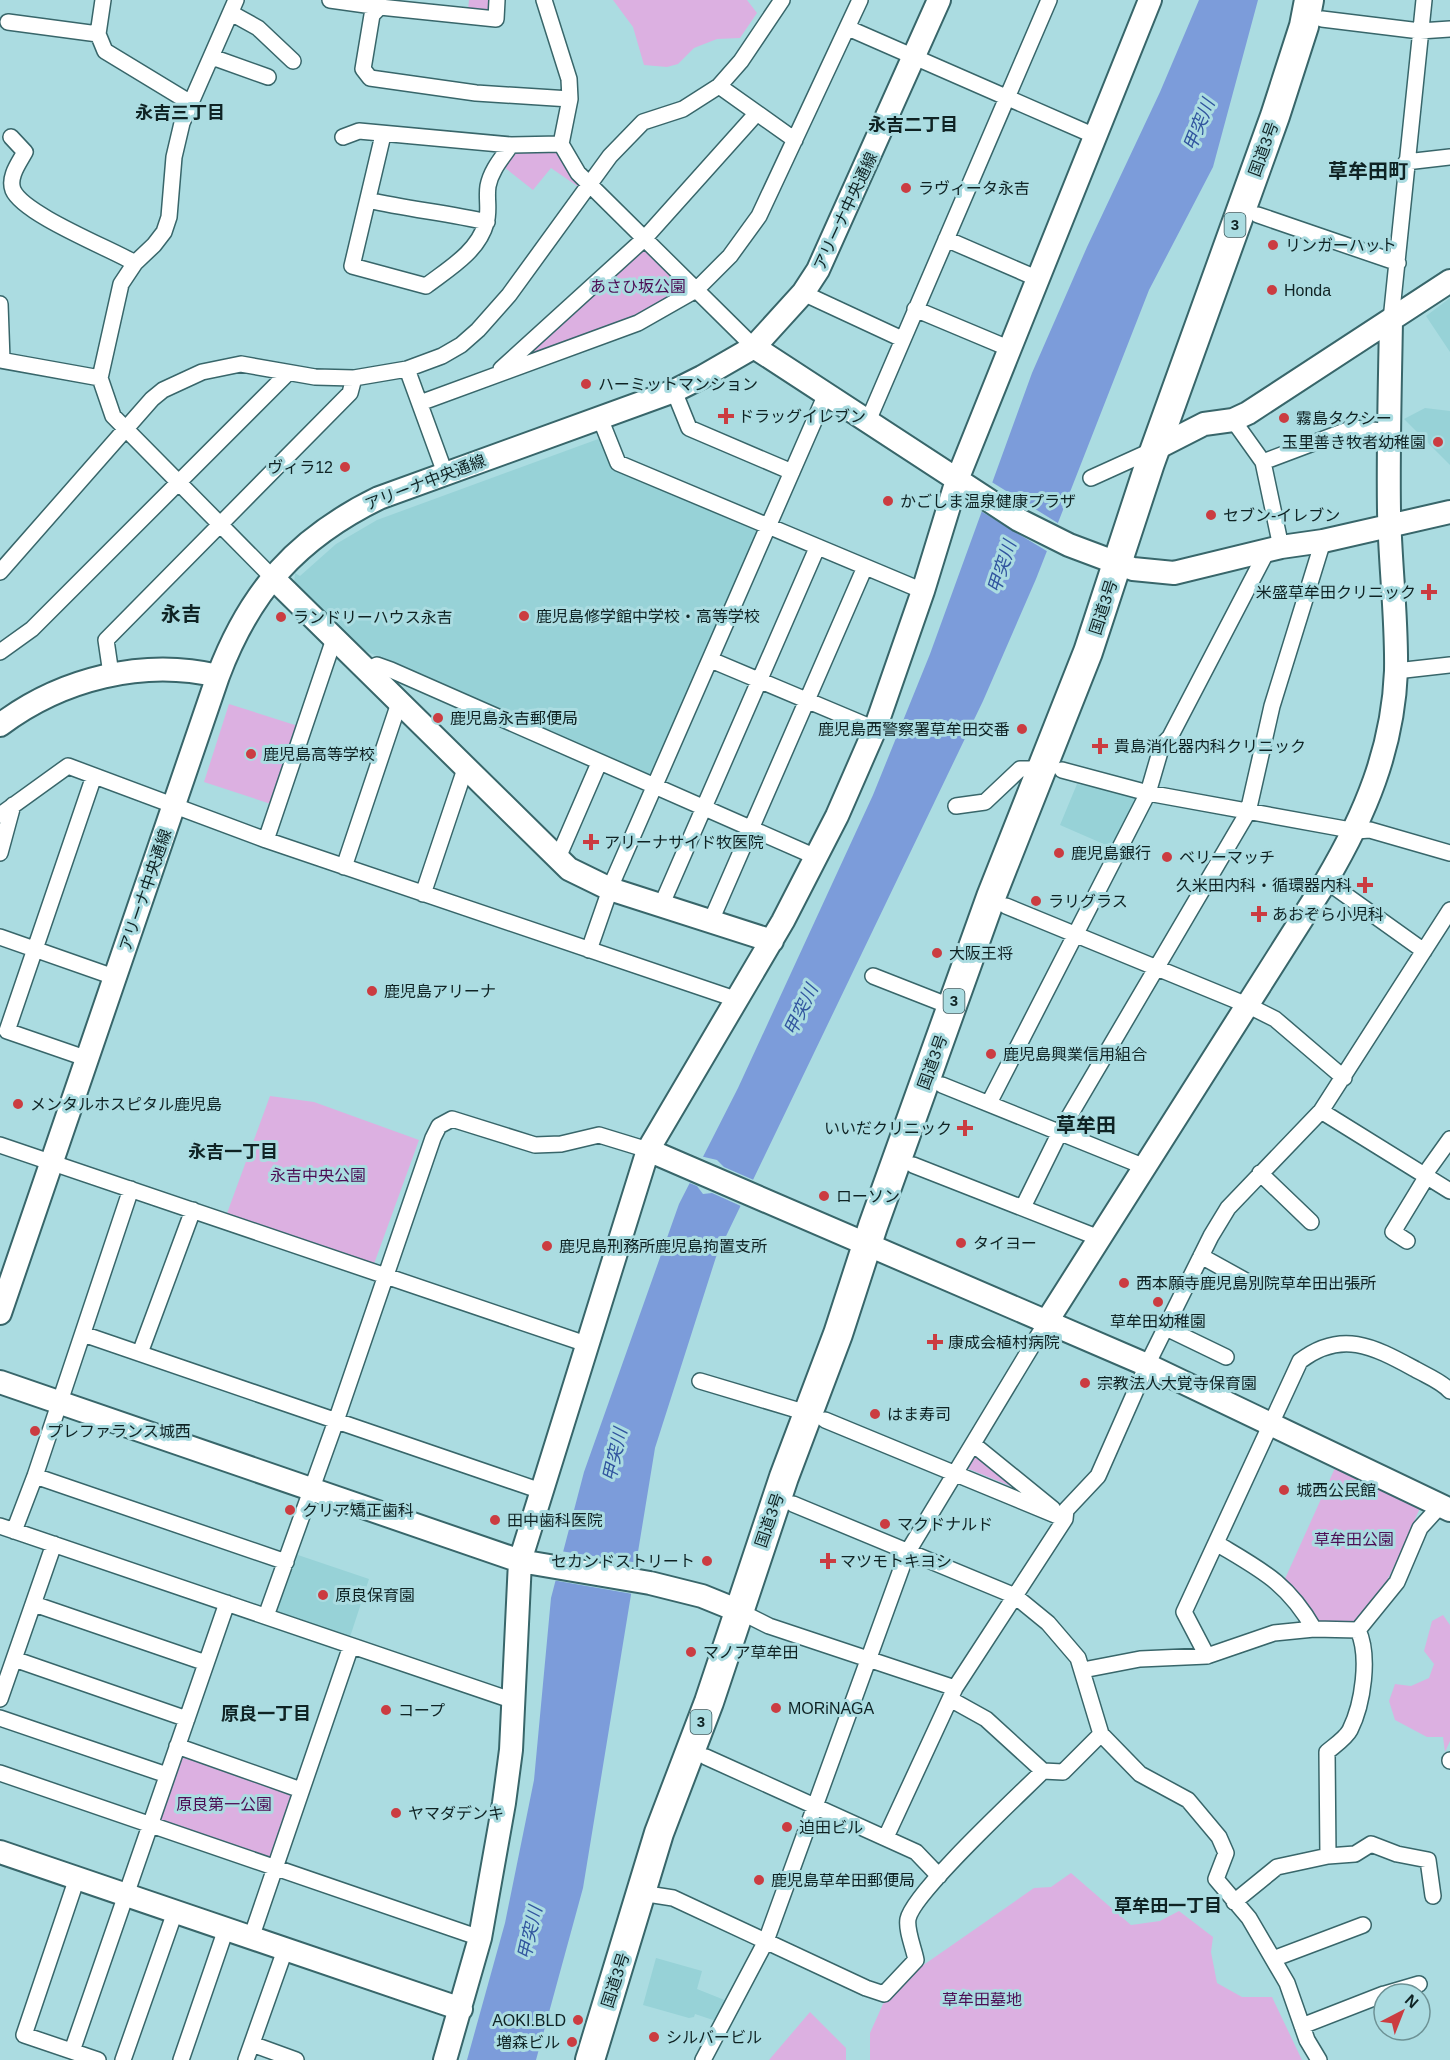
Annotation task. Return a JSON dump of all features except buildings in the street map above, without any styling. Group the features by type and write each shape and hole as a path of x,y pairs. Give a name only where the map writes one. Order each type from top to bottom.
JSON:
{"highway":[{"name":"国道3号","path":"608,2060 650,1894 659,1833 793,1504 838,1334 913,1165 1006,906 1053,769 1089,652 1182,436 1312,60 1319,6"},
{"name":"国道3号","path":"1125,567 1155,449 1275,116 1304,26 1319,6"},
{"name":"国道3号","path":"875,1248 952,1007 991,897 1053,769"},
{"name":"国道3号","path":"590,2060 650,1894 663,1870 706,1757 747,1615 816,1417"}],"street":[{"path":"103,0 98,34 105,51 189,102"},
{"path":"330,0 496,19 497,0"},
{"path":"544,0 569,79 570,99 561,144 578,173 754,347 1019,520 1069,545 1125,567 1174,573 1274,549 1323,541 1450,512"},
{"path":"0,571 152,399 163,390 202,372 241,364 315,377 354,378 407,369 442,356 478,330 516,286 610,156 643,122 683,109 719,86 741,61 782,0"},
{"path":"420,403 638,322 696,290 730,256 759,216 860,0"},
{"name":"アリーナ中央通線","path":"1,1305 53,1163 114,977 218,676 241,623 272,577 313,537 355,510 379,498 674,391 754,347 803,293 832,245 939,0"},
{"path":"868,421 1049,0"},
{"path":"445,2060 480,1938 504,1803 528,1562 541,1491 653,1153 772,941 816,857 875,729 923,591 964,485 1008,348 1150,0"},
{"path":"703,2060 766,1941 908,1553 1047,1321 1326,881 1356,831 1378,775 1392,711 1396,670 1390,526 1391,320 1424,0"},
{"path":"293,61 233,6 212,57 189,102 174,157 169,217 164,232 135,263 121,284 100,378 113,416 557,861 610,889 710,923 772,941"},
{"path":"1319,6 1420,31 1450,28"},
{"path":"380,7 372,15 363,69 370,78 476,93 570,99"},
{"path":"9,22 98,34"},
{"path":"848,28 1095,136"},
{"path":"212,57 268,77"},
{"path":"719,86 795,140"},
{"path":"497,373 644,238 756,114"},
{"path":"343,137 360,131 383,135 511,145 561,144"},
{"path":"383,135 352,266 426,286 463,257 474,244 487,222 490,179 511,145"},
{"path":"11,137 25,152 12,177 13,190 29,209 135,263"},
{"path":"1406,162 1450,157"},
{"path":"368,200 406,209 448,213 487,222"},
{"path":"1258,215 1398,263"},
{"path":"946,239 1036,278"},
{"path":"1091,478 1204,424 1233,420 1450,281"},
{"path":"803,293 902,339"},
{"path":"0,304 1,360 100,378"},
{"path":"915,309 1008,348"},
{"path":"407,369 444,473"},
{"path":"0,652 32,629 288,373"},
{"path":"111,674 106,640 350,393 354,378"},
{"path":"674,391 689,428 792,472"},
{"path":"589,950 610,889 826,394"},
{"path":"600,418 618,463 923,591"},
{"path":"989,1103 1148,793 1162,745 1170,737 1274,549 1263,462 1233,420"},
{"path":"1263,462 1353,428 1391,432"},
{"path":"1023,1207 1060,1132 1248,812 1272,706 1323,541"},
{"path":"661,906 817,548"},
{"path":"710,923 865,567"},
{"path":"266,840 334,639"},
{"path":"711,660 875,729"},
{"path":"367,670 377,665 391,670 816,857"},
{"path":"1396,670 1450,665"},
{"path":"0,725 45,698 111,674 166,669 218,676"},
{"path":"344,867 399,703"},
{"path":"557,861 599,763"},
{"path":"0,815 68,766 266,840 738,1000"},
{"path":"423,894 465,769"},
{"path":"956,806 985,802 1020,770 1053,769 1148,793 1356,831 1370,830 1450,853"},
{"path":"88,1059 7,1031 94,776"},
{"path":"0,853 13,805"},
{"path":"1326,881 1424,951"},
{"path":"1006,906 1248,1005 1275,1019 1344,1078"},
{"path":"886,1837 953,1693 1065,1519 1066,1510 1098,1476 1147,1365 1228,1208 1321,1112 1450,910"},
{"path":"0,938 114,977"},
{"path":"873,976 952,1007"},
{"path":"942,1085 1145,1167"},
{"path":"1321,1112 1450,1191"},
{"path":"266,1617 433,1138 439,1126 452,1119 535,1145 561,1144 600,1135 653,1153 1147,1365 1445,1508 1420,1528 1397,1582 1358,1630"},
{"path":"1407,1241 1393,1232 1450,1139"},
{"path":"0,1145 589,1345"},
{"path":"913,1165 1099,1238"},
{"path":"1260,1173 1311,1222"},
{"path":"131,1189 36,1476 7,1528 514,1701"},
{"path":"140,1353 193,1210"},
{"path":"1202,1256 1246,1281"},
{"path":"1166,1329 1226,1357"},
{"path":"83,1334 541,1491"},
{"path":"1207,1656 1184,1612 1272,1426 1300,1361 1317,1348 1337,1344 1374,1347 1448,1385"},
{"path":"700,1381 816,1417 1065,1519"},
{"path":"0,1382 528,1562 646,1582 702,1596 953,1693 986,1719 1043,1771 1063,1772 1101,1734"},
{"path":"973,1444 1065,1519"},
{"path":"36,1476 286,1562"},
{"path":"793,1504 1015,1596 1060,1634 1072,1647 1083,1670 1101,1734 1140,1774 1181,1795 1202,1813 1224,1845 1226,1853 1216,1879 1250,1918 1296,2003 1302,2026 1319,2060"},
{"path":"1216,1543 1275,1578 1305,1613 1314,1629"},
{"path":"1,1691 54,1544"},
{"path":"72,2051 227,1603"},
{"path":"34,1604 206,1663"},
{"path":"1083,1670 1140,1659 1207,1656 1274,1633 1314,1629 1358,1630"},
{"path":"1328,1856 1327,1752 1350,1731 1365,1676 1364,1643 1358,1630"},
{"path":"251,1938 351,1646"},
{"path":"14,1659 187,1719"},
{"path":"0,1718 167,1775"},
{"path":"177,1746 301,1790"},
{"path":"706,1757 916,1852 939,1876"},
{"path":"650,1894 673,1898 866,1988 884,1994 916,1960 907,1921 911,1911 939,1876 1043,1771"},
{"path":"0,1773 480,1938"},
{"path":"1234,1902 1277,1867 1328,1856 1355,1854 1371,1844 1397,1854 1428,1860 1433,1896"},
{"path":"0,1852 461,2009"},
{"path":"77,1878 24,2035 96,2060"},
{"path":"123,2060 175,1912"},
{"path":"1273,1959 1363,1925"},
{"path":"181,2060 226,1929"},
{"path":"246,2060 285,1950"},
{"path":"1302,2026 1372,1999"},
{"path":"252,2044 296,2060"}],"shaded area":[{"path":"1450,298 1450,352 1426,316"},
{"name":"玉里善き牧者幼稚園","path":"1425,408 1450,411 1450,465 1404,419"},
{"name":"鹿児島修学館中学校・高等学校","path":"601,438 611,466 755,527 759,532 653,774 647,777 359,648 294,584 295,573 300,576 336,544 377,520"},
{"path":"1077,784 1136,796 1140,800 1115,849 1060,825"},
{"name":"原良保育園","path":"295,1554 369,1579 349,1640 279,1616 276,1610"},
{"path":"656,1958 702,1971 697,1989 727,2001 716,2021 695,2014 694,2017 689,2018 643,2005"}],"green space":[{"path":"469,0 491,0 491,8 486,12 468,10"},
{"path":"613,0 747,0 757,13 740,38 717,39 694,48 678,64 667,67 644,65 633,27"},
{"path":"518,151 557,151 580,188 551,168 533,190 504,167"},
{"name":"あさひ坂公園","path":"644,249 681,286 681,293 639,316 536,355 530,346"},
{"name":"鹿児島高等学校","path":"229,704 298,726 274,805 204,782"},
{"name":"永吉中央公園","path":"270,1096 314,1102 419,1140 374,1264 226,1216"},
{"path":"976,1452 1032,1495 964,1467"},
{"name":"草牟田公園","path":"1335,1468 1420,1508 1383,1589 1365,1616 1357,1622 1348,1624 1319,1622 1284,1581"},
{"path":"1443,1615 1450,1625 1450,1741 1445,1752 1443,1737 1427,1737 1395,1720 1389,1701 1395,1684 1411,1686 1429,1678 1434,1664 1424,1651 1432,1621"},
{"name":"原良第一公園","path":"187,1753 294,1795 273,1856 266,1858 164,1822 159,1818 180,1756"},
{"name":"草牟田墓地","path":"1071,1873 1131,1925 1160,1921 1179,1911 1213,1937 1211,1952 1217,1983 1242,1997 1272,1997 1302,2060 870,2060 870,2033 883,2004 922,1966 1034,1888 1051,1887"},
{"path":"810,2012 846,2048 846,2060 769,2060"}],"water":[{"name":"甲突川","path":"1199,0 1258,0 1213,167 1149,290 1036,579 983,701 716,1257 655,1448 583,1888 536,2060 467,2060 505,1923 534,1780 551,1598 584,1472 679,1204 738,1088 873,795 930,654 1032,373 1087,247 1160,92"}],"pier":[{"path":"990,481 1061,525 1050,553 979,510"},
{"path":"700,1156 717,1160 724,1167 756,1181 743,1207 712,1193 703,1194 697,1186 687,1182"},
{"path":"560,1551 639,1563 633,1594 552,1580"}],"place":[{"name":"ラヴィータ永吉","path":"906,188"},
{"name":"リンガーハット","path":"1273,245"},
{"name":"Honda","path":"1272,290"},
{"name":"ハーミットマンション","path":"586,384"},
{"name":"ドラッグイレブン","path":"726,416"},
{"name":"霧島タクシー","path":"1284,418"},
{"name":"玉里善き牧者幼稚園","path":"1438,442"},
{"name":"ヴィラ12","path":"345,467"},
{"name":"かごしま温泉健康プラザ","path":"888,501"},
{"name":"セブン-イレブン","path":"1211,515"},
{"name":"米盛草牟田クリニック","path":"1429,592"},
{"name":"鹿児島修学館中学校・高等学校","path":"524,616"},
{"name":"ランドリーハウス永吉","path":"281,617"},
{"name":"鹿児島永吉郵便局","path":"438,718"},
{"name":"鹿児島西警察署草牟田交番","path":"1022,729"},
{"name":"貴島消化器内科クリニック","path":"1100,746"},
{"name":"鹿児島高等学校","path":"251,754"},
{"name":"アリーナサイド牧医院","path":"591,842"},
{"name":"鹿児島銀行","path":"1059,853"},
{"name":"ベリーマッチ","path":"1167,857"},
{"name":"久米田内科・循環器内科","path":"1365,885"},
{"name":"ラリグラス","path":"1036,901"},
{"name":"あおぞら小児科","path":"1259,914"},
{"name":"大阪王将","path":"937,953"},
{"name":"鹿児島アリーナ","path":"372,991"},
{"name":"鹿児島興業信用組合","path":"991,1054"},
{"name":"メンタルホスピタル鹿児島","path":"18,1104"},
{"name":"いいだクリニック","path":"965,1128"},
{"name":"ローソン","path":"824,1196"},
{"name":"タイヨー","path":"961,1243"},
{"name":"鹿児島刑務所鹿児島拘置支所","path":"547,1246"},
{"name":"西本願寺鹿児島別院草牟田出張所","path":"1124,1283"},
{"name":"草牟田幼稚園","path":"1158,1302"},
{"name":"康成会植村病院","path":"935,1342"},
{"name":"宗教法人大覚寺保育園","path":"1085,1383"},
{"name":"はま寿司","path":"875,1414"},
{"name":"プレファランス城西","path":"35,1431"},
{"name":"城西公民館","path":"1284,1490"},
{"name":"クリア矯正歯科","path":"290,1510"},
{"name":"田中歯科医院","path":"495,1520"},
{"name":"マクドナルド","path":"885,1524"},
{"name":"セカンドストリート","path":"707,1561"},
{"name":"マツモトキヨシ","path":"828,1561"},
{"name":"原良保育園","path":"323,1595"},
{"name":"マノア草牟田","path":"691,1652"},
{"name":"MORiNAGA","path":"776,1708"},
{"name":"コープ","path":"386,1710"},
{"name":"ヤマダデンキ","path":"396,1813"},
{"name":"迫田ビル","path":"787,1827"},
{"name":"鹿児島草牟田郵便局","path":"759,1880"},
{"name":"AOKI.BLD","path":"578,2020"},
{"name":"シルバービル","path":"654,2037"},
{"name":"増森ビル","path":"572,2042"}],"district":[{"name":"永吉三丁目","path":"180,113"},
{"name":"永吉二丁目","path":"913,125"},
{"name":"草牟田町","path":"1368,171"},
{"name":"永吉","path":"181,614"},
{"name":"草牟田","path":"1086,1125"},
{"name":"永吉一丁目","path":"233,1152"},
{"name":"原良一丁目","path":"266,1714"},
{"name":"草牟田一丁目","path":"1168,1906"}]}
